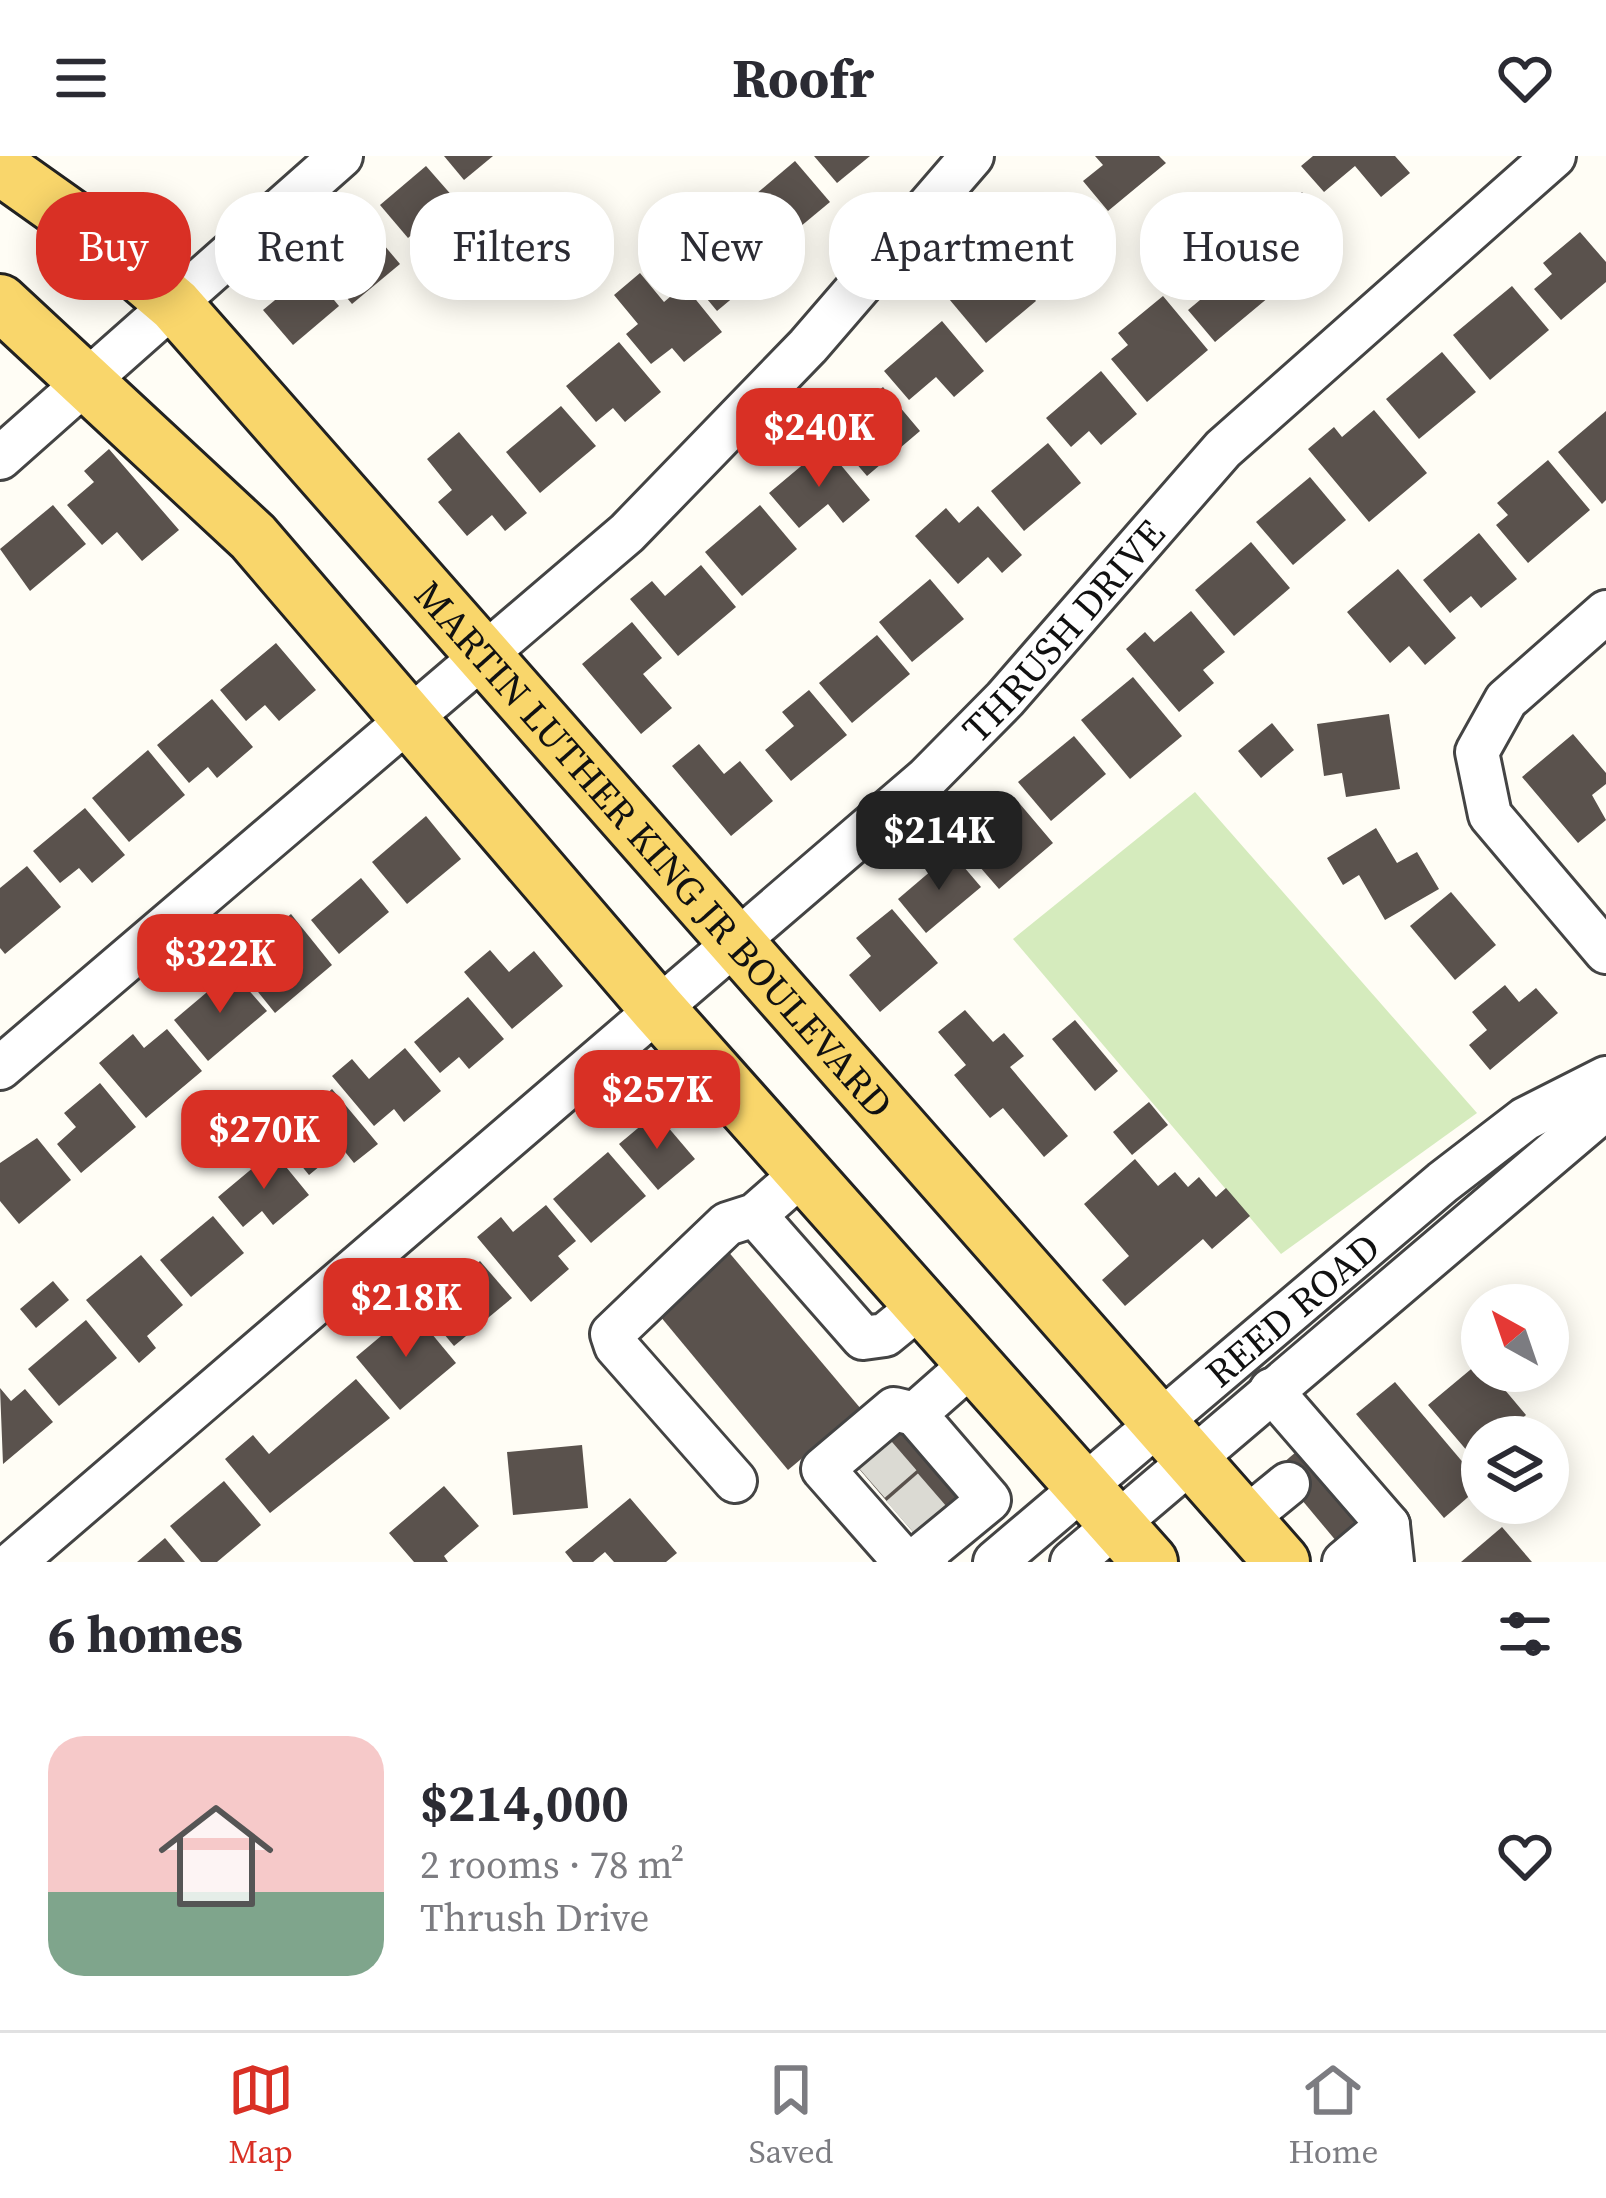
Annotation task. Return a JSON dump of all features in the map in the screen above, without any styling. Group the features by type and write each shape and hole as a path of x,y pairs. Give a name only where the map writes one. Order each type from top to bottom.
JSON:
{"main road":[{"name":"MARTIN LUTHER KING JR BOULEVARD","path":"0,166 79,223 175,305 1282,1562"},
{"path":"0,302 253,537 657,1008 1117,1524"}],"street":[{"path":"0,458 341,156"},
{"path":"0,1068 627,533 808,346 972,156"},
{"name":"THRUSH DRIVE","path":"14,1562 926,778 1004,699 1223,449 1553,156"},
{"path":"1606,612 1506,700 1477,752 1490,815 1606,952"},
{"name":"REED ROAD","path":"1072,1562 1117,1524 1176,1439 1460,1169 1525,1119 1606,1078"},
{"name":"REED ROAD","path":"1176,1439 1271,1390 1606,1108"},
{"path":"735,1481 616,1346 612,1334 727,1224 755,1215 804,1172"},
{"path":"755,1215 862,1339 885,1335 923,1304"},
{"path":"921,1430 974,1362"},
{"path":"1271,1390 1310,1466 1390,1544 1344,1562"},
{"path":"894,1409 921,1430 953,1472 989,1500 924,1559 905,1562 890,1525 860,1491 823,1469 894,1409"},
{"path":"1245,1519 1310,1466"},
{"name":"REED ROAD","path":"994,1562 1117,1524"}],"green space":[{"path":"1195,792 1477,1113 1281,1254 1013,939"}],"building":[{"path":"444,156 493,156 464,180"},
{"path":"814,156 870,156 837,183"},
{"path":"1095,156 1159,156 1166,163 1116,204 1116,192 1092,192 1083,181 1103,165"},
{"path":"1313,156 1395,156 1410,173 1381,197 1355,166 1324,192 1301,166"},
{"path":"795,161 829,203 805,223 805,192 758,192"},
{"path":"426,166 449,192 410,192 408,238 386,212 386,200"},
{"path":"1580,232 1606,262 1606,282 1561,320 1534,289 1552,274 1543,263"},
{"path":"386,247 400,264 386,276"},
{"path":"638,275 638,300 696,300 722,332 684,362 672,348 651,364 626,334 638,324 614,295"},
{"path":"1512,286 1549,330 1490,380 1453,335"},
{"path":"275,300 334,300 339,306 293,345 263,310"},
{"path":"708,300 730,300 717,311"},
{"path":"950,300 1035,300 1036,301 986,343"},
{"path":"1158,300 1166,300 1208,350 1147,402 1111,359 1128,345 1118,333"},
{"path":"1200,300 1265,300 1215,342 1188,310"},
{"path":"942,321 984,371 954,397 936,377 909,400 884,371"},
{"path":"619,342 661,392 625,422 613,408 596,422 566,386"},
{"path":"1442,352 1476,392 1419,439 1386,399"},
{"path":"1101,371 1137,414 1101,445 1089,431 1071,447 1046,418"},
{"path":"883,387 920,431 867,476 842,447 860,432 847,417"},
{"path":"561,406 596,446 540,493 506,452"},
{"path":"1374,410 1427,473 1369,522 1308,449 1334,427 1342,437"},
{"path":"1606,411 1606,500 1602,504 1558,452"},
{"path":"459,432 527,513 505,531 492,515 467,536 438,502 452,490 427,459"},
{"path":"1048,443 1081,483 1024,531 991,491"},
{"path":"825,446 870,500 843,523 828,504 799,528 769,493"},
{"path":"109,449 179,530 142,561 117,532 102,545 67,505 94,482 84,471"},
{"path":"1548,460 1590,510 1528,563 1496,525 1508,515 1497,503"},
{"path":"1310,477 1346,520 1293,565 1256,522"},
{"path":"53,505 86,544 30,591 0,549"},
{"path":"760,505 797,549 742,596 705,552"},
{"path":"978,506 1022,555 1002,573 988,557 958,584 915,536 946,508 959,523"},
{"path":"1479,533 1517,579 1481,608 1471,596 1450,613 1423,580"},
{"path":"1251,542 1290,588 1234,636 1195,590"},
{"path":"701,565 736,607 678,656 630,599 652,581 665,596"},
{"path":"1398,569 1456,638 1425,665 1409,646 1390,663 1347,612"},
{"path":"930,579 964,619 912,662 879,622"},
{"path":"1191,611 1225,652 1203,670 1214,683 1179,712 1126,649 1145,632 1154,642"},
{"path":"632,622 662,658 643,674 672,708 641,734 582,664"},
{"path":"877,635 910,674 852,723 819,683"},
{"path":"276,643 316,690 279,721 265,705 246,721 220,690"},
{"path":"1133,677 1182,736 1130,779 1081,720"},
{"path":"809,690 847,735 791,781 765,750 794,726 782,712"},
{"path":"212,699 253,747 217,778 208,767 189,783 157,745"},
{"path":"1389,714 1400,789 1346,797 1342,773 1324,776 1317,724"},
{"path":"1272,723 1294,750 1261,778 1238,751"},
{"path":"1573,734 1606,773 1606,784 1592,795 1606,820 1578,843 1522,777"},
{"path":"1074,736 1106,774 1051,821 1018,782"},
{"path":"699,744 724,774 740,761 773,801 731,836 672,766"},
{"path":"148,750 185,795 129,842 92,798"},
{"path":"1014,797 1053,843 999,889 973,859 991,844 978,828"},
{"path":"85,808 125,855 92,883 79,868 60,883 33,851"},
{"path":"426,816 461,859 407,904 372,862"},
{"path":"1376,828 1397,863 1417,852 1439,889 1385,920 1359,875 1343,885 1327,858"},
{"path":"952,853 981,887 926,933 898,899"},
{"path":"27,866 61,907 5,954 0,948 0,888"},
{"path":"361,878 389,912 339,954 311,920"},
{"path":"1451,892 1496,945 1455,980 1410,926"},
{"path":"892,909 938,963 880,1012 849,975 871,956 856,938"},
{"path":"291,914 332,965 275,1013 233,961"},
{"path":"490,950 509,972 534,951 563,986 512,1029 464,972"},
{"path":"232,971 267,1011 208,1061 174,1020"},
{"path":"1505,985 1519,1002 1536,988 1558,1013 1490,1070 1469,1045 1487,1030 1472,1012"},
{"path":"468,997 504,1039 469,1069 459,1057 440,1073 414,1042"},
{"path":"965,1010 993,1042 1004,1033 1024,1056 1010,1067 1068,1136 1044,1157 1003,1108 990,1118 954,1075 966,1065 938,1032"},
{"path":"1075,1020 1118,1071 1095,1091 1052,1039"},
{"path":"167,1029 202,1071 146,1118 99,1063 133,1034 144,1048"},
{"path":"405,1048 441,1091 404,1122 394,1109 374,1126 332,1076 352,1059 369,1079"},
{"path":"100,1083 136,1127 81,1173 57,1144 76,1127 64,1113"},
{"path":"332,1089 378,1144 354,1163 342,1148 309,1175 291,1153 312,1135 298,1118"},
{"path":"1149,1102 1168,1125 1132,1155 1113,1132"},
{"path":"656,1113 695,1159 658,1190 619,1144"},
{"path":"37,1138 71,1180 19,1224 0,1201 0,1163"},
{"path":"273,1151 309,1195 273,1225 262,1211 243,1227 218,1197"},
{"path":"608,1152 646,1196 591,1243 553,1199"},
{"path":"1135,1159 1158,1186 1175,1172 1188,1187 1199,1177 1216,1197 1226,1188 1250,1216 1212,1249 1203,1239 1125,1306 1102,1280 1129,1256 1084,1204"},
{"path":"546,1205 576,1241 558,1256 569,1269 531,1302 477,1237 501,1217 513,1232"},
{"path":"213,1216 244,1253 191,1297 160,1260"},
{"path":"727,1250 861,1409 788,1470 655,1310"},
{"path":"141,1255 183,1305 147,1336 156,1348 139,1363 86,1300"},
{"path":"480,1261 512,1298 454,1346 423,1309"},
{"path":"53,1281 69,1300 36,1328 20,1309"},
{"path":"412,1310 456,1363 400,1410 356,1357"},
{"path":"86,1320 117,1358 59,1406 28,1369"},
{"path":"1461,1378 1461,1392 1507,1392 1526,1415 1461,1416 1461,1444 1428,1405"},
{"path":"356,1379 390,1418 270,1513 225,1459 253,1435 269,1454"},
{"path":"1395,1382 1461,1460 1461,1503 1444,1518 1356,1414"},
{"path":"0,1388 11,1401 25,1389 53,1422 3,1464"},
{"path":"900,1424 966,1500 920,1540 854,1463"},
{"path":"582,1445 588,1508 513,1515 507,1452"},
{"path":"1303,1446 1370,1525 1342,1548 1276,1469"},
{"path":"224,1481 261,1525 217,1562 201,1562 170,1526"},
{"path":"444,1486 479,1526 444,1556 448,1562 414,1562 389,1533"},
{"path":"630,1498 677,1553 666,1562 614,1562 605,1552 593,1562 573,1562 565,1552"},
{"path":"1502,1527 1532,1562 1461,1562"},
{"path":"165,1538 185,1562 137,1562"}],"tunnel":[{"path":"871,1482 916,1443"},
{"path":"900,1517 946,1477"}]}
